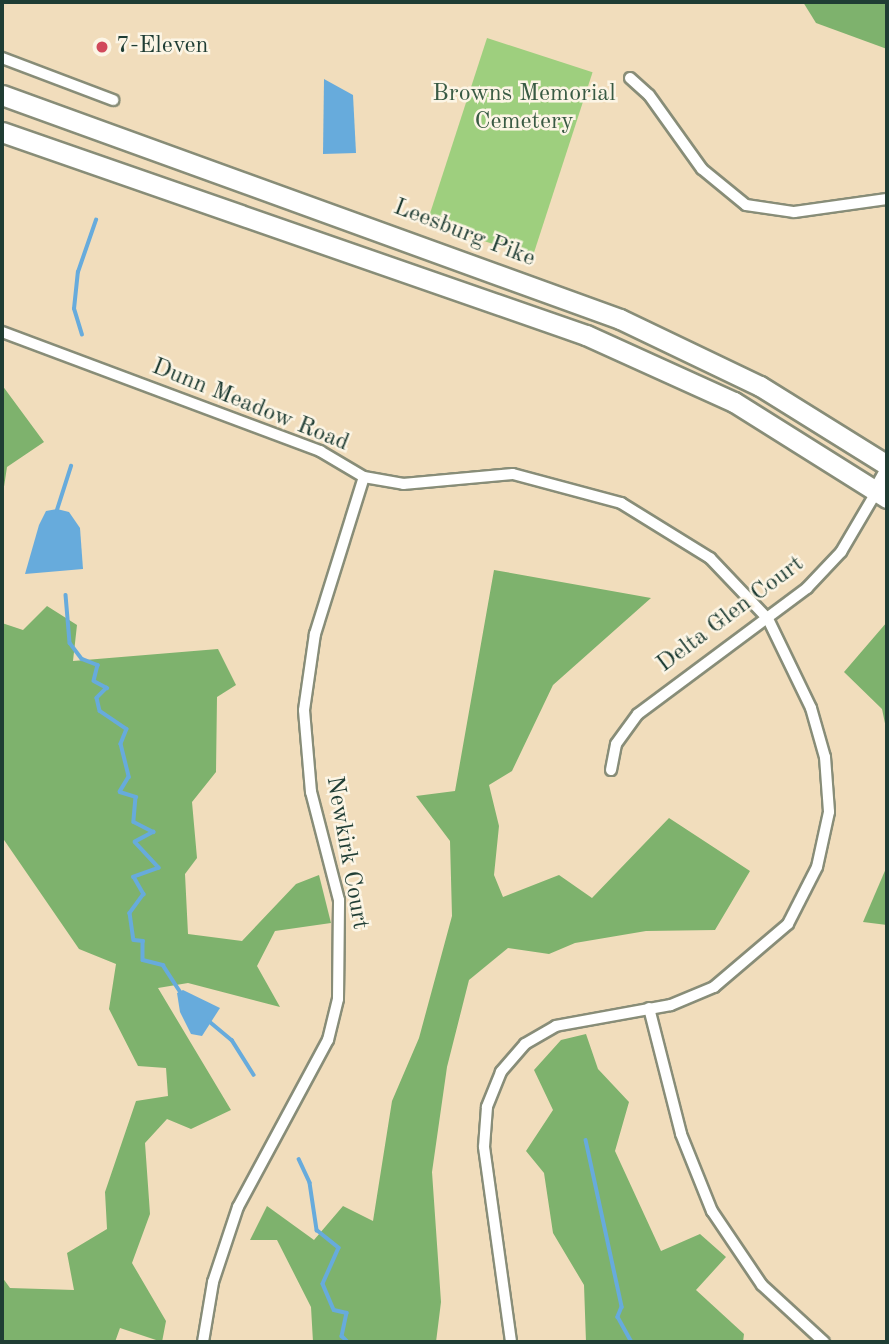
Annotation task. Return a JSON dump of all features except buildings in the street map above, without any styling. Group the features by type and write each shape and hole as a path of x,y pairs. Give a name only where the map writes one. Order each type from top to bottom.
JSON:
{"highway":[{"name":"Leesburg Pike","path":"2,94 620,319 760,386 887,465"},
{"path":"2,132 586,335 734,402 882,495"}],"main road":[{"path":"882,495 887,473"}],"street":[{"path":"2,58 113,100"},
{"path":"629,78 649,95 702,169 746,205 794,212 887,199"},
{"name":"Dunn Meadow Road","path":"2,332 320,451 364,477 403,484 513,474 621,503 710,558 768,619 811,708 825,757 829,811 817,867 794,915 758,955 693,997 540,1034 512,1057 493,1089 484,1147 511,1342"},
{"name":"Newkirk Court","path":"203,1342 213,1282 238,1207 328,1040 338,999 339,900 311,792 304,710 321,609 364,477"},
{"name":"Delta Glen Court","path":"611,770 622,732 655,697 768,619 841,552 882,495"},
{"path":"649,1008 681,1134 712,1211 762,1285 824,1342"}],"green space":[{"path":"803,2 887,2 887,49 816,23"},
{"name":"Browns Memorial Cemetery","path":"487,38 593,72 533,257 427,223"},
{"path":"2,385 44,442 7,467 2,500"},
{"path":"494,570 651,598 553,685 512,771 489,785 499,826 494,875 503,897 559,875 592,898 669,818 750,871 715,930 646,931 575,943 549,954 508,948 469,980 447,1067 432,1172 441,1302 436,1342 313,1342 311,1307 277,1240 250,1240 267,1206 314,1240 343,1206 373,1221 392,1101 419,1038 452,916 450,841 416,796 455,791"},
{"path":"47,606 77,625 73,661 218,649 236,685 217,697 216,772 192,802 197,858 185,874 188,934 242,941 296,884 319,875 331,923 275,931 257,966 280,1007 188,983 158,988 231,1110 191,1129 167,1119 145,1143 150,1214 132,1263 166,1321 162,1342 120,1328 115,1342 2,1340 2,1277 10,1288 74,1290 67,1253 107,1229 105,1192 136,1101 168,1096 166,1068 138,1066 109,1009 116,964 79,949 2,837 2,623 23,630"},
{"path":"887,622 887,733 882,709 844,672"},
{"path":"887,866 887,925 863,922"},
{"path":"586,1034 598,1069 629,1102 615,1151 661,1251 700,1234 726,1257 696,1290 744,1334 743,1342 586,1342 584,1285 553,1233 544,1173 526,1151 553,1110 534,1070 561,1040"}],"water":[{"path":"324,79 353,95 356,153 323,154"},
{"path":"57,509 69,512 80,528 83,569 25,574 39,525 46,511"},
{"path":"183,990 220,1008 202,1036 191,1034 180,1012 177,993"}],"waterway":[{"path":"82,335 74,309 78,272 96,220"},
{"path":"57,510 71,466"},
{"path":"66,595 70,643 82,659 98,665 94,681 107,688 97,698 100,711 127,729 121,744 129,777 120,792 136,797 134,822 154,832 135,842 159,868 134,877 144,894 130,913 134,940 143,941 143,960 163,965 181,993"},
{"path":"209,1021 232,1040 254,1075"},
{"path":"586,1140 622,1307 618,1317 632,1342"},
{"path":"299,1159 310,1183 317,1230 339,1248 323,1284 334,1310 347,1313 342,1336 348,1342"}],"place":[{"name":"7-Eleven","path":"102,47"}]}
